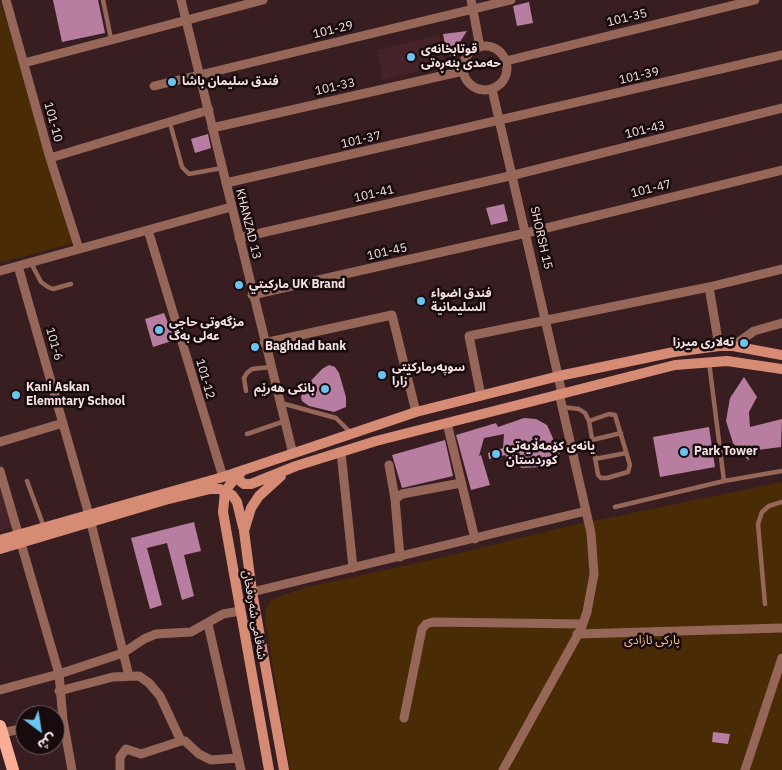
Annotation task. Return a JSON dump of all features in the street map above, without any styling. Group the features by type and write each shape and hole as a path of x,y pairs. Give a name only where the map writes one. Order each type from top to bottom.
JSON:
{"main road":[{"path":"0,549 45,528 90,519 293,454 416,412 559,376 674,352 719,346 733,346 782,355"},
{"path":"243,470 238,476 239,480 248,484 341,452 561,393 675,365 709,361 752,363 782,369"},
{"path":"293,454 296,466"},
{"path":"244,530 246,520 258,496 273,481 296,466"},
{"path":"225,491 230,482 243,470"},
{"path":"0,540 20,539 90,519 210,489 232,494 237,502 244,530 252,592 284,770"},
{"name":"شەقامی شەرەفخان","path":"225,491 223,512 269,770"},
{"path":"1,729 13,770"}],"street":[{"name":"101-10","path":"6,0 50,158 79,249"},
{"name":"KHANZAD 13","path":"181,0 264,343 293,454"},
{"path":"24,63 263,0"},
{"name":"101-29","path":"154,86 472,4 511,0"},
{"name":"101-35","path":"506,61 755,0"},
{"path":"472,4 480,47"},
{"path":"480,47 493,48 506,61 506,75 498,86 486,91 473,87 468,83 463,71 466,58 480,47"},
{"name":"101-39","path":"501,121 782,56"},
{"name":"101-33","path":"212,128 463,71"},
{"name":"SHORSH 15","path":"492,89 514,175 559,376 562,407 591,534 594,574 591,597 582,624 503,770"},
{"name":"101-43","path":"514,175 782,108"},
{"path":"50,158 208,110"},
{"name":"101-37","path":"226,183 501,121"},
{"name":"101-47","path":"526,233 782,170"},
{"name":"101-41","path":"239,238 514,175"},
{"path":"0,271 232,207"},
{"name":"101-12","path":"148,230 223,476"},
{"name":"101-45","path":"252,294 526,233"},
{"name":"101-6","path":"18,266 90,519 129,676"},
{"path":"481,396 468,336 708,287 782,269"},
{"path":"708,287 719,346"},
{"path":"264,343 392,314 416,412"},
{"path":"733,346 754,331 782,323"},
{"path":"0,442 63,423"},
{"path":"447,423 475,539"},
{"path":"341,452 353,568"},
{"path":"389,465 395,499 400,557"},
{"path":"0,472 59,674 59,705"},
{"path":"395,499 402,494 462,483"},
{"path":"252,592 586,511"},
{"path":"0,690 59,674 123,653 150,636 168,632 191,632 223,614 240,610"},
{"path":"404,718 422,629 426,624 433,622 582,624"},
{"path":"208,624 241,770"},
{"path":"577,634 782,628"},
{"path":"745,770 782,658"},
{"path":"59,691 114,677 139,676 149,683 160,696 181,741"},
{"path":"1,729 15,728"},
{"path":"120,770 120,757 126,749 142,754 181,741 185,741 200,754 211,760 238,758"},
{"path":"65,744 72,770"}],"lane":[{"path":"103,0 111,39"},
{"path":"170,121 182,167 189,174 222,168"},
{"path":"30,262 41,282 48,287 53,289 71,284"},
{"path":"709,361 724,481"},
{"path":"246,391 244,378 247,373 252,369 271,367"},
{"path":"280,403 336,418 351,433"},
{"path":"562,407 579,409 585,413 589,421 598,475 601,478 628,472 630,465 615,415 609,414 589,421"},
{"path":"247,434 285,421"},
{"path":"592,440 621,433"},
{"path":"595,459 626,453"},
{"path":"615,507 724,481 782,471"},
{"path":"27,480 45,528"},
{"path":"765,604 758,524 762,512 768,506 782,502"}],"shaded area":[{"name":"قوتابخانەی حەمدی بنەڕەتی","path":"439,35 446,65 383,80 377,50"},
{"path":"0,487 12,527 0,531"}],"green space":[{"path":"0,0 73,243 0,263"},
{"name":"پارکی ئازادی","path":"782,482 782,770 290,770 265,617 266,608 272,599 307,587 435,559 569,526"}],"building":[{"path":"53,0 98,0 105,33 62,42"},
{"path":"529,2 533,23 517,26 513,6"},
{"path":"467,31 451,56 446,50 443,34"},
{"path":"208,134 211,148 195,153 191,139"},
{"path":"504,204 508,221 491,225 486,208"},
{"name":"مزگەوتی حاجی عەلی بەگ","path":"164,313 175,340 153,347 145,319"},
{"name":"بانکی هەرێم","path":"329,365 335,367 339,373 346,397 346,407 334,412 309,406 302,401 301,397 304,388 322,369"},
{"path":"744,377 757,397 749,412 750,427 782,419 781,447 750,451 748,453 749,461 733,443 726,421 730,398"},
{"path":"524,418 536,419 547,425 560,454 551,456 540,467 522,468 511,462 505,455 489,459 488,453 503,448 504,434 484,438 479,456 481,455 490,485 471,490 456,435 496,423 498,427"},
{"name":"Park Tower","path":"709,427 715,467 660,477 653,437"},
{"path":"445,440 453,476 402,488 392,455"},
{"path":"194,522 201,551 184,555 194,596 182,600 167,543 147,548 162,605 150,609 131,538"},
{"path":"713,732 730,734 728,744 712,742"}],"place":[{"name":"قوتابخانەی حەمدی بنەڕەتی","path":"411,57"},
{"name":"فندق سليمان باشا","path":"172,82"},
{"name":"مارکيتي UK Brand","path":"239,285"},
{"name":"فندق اضواء السليمانية","path":"421,301"},
{"name":"مزگەوتی حاجی عەلی بەگ","path":"159,330"},
{"name":"تەلاری میرزا","path":"744,343"},
{"name":"Baghdad bank","path":"255,347"},
{"name":"سوپەرمارکێتی زارا","path":"382,375"},
{"name":"بانکی هەرێم","path":"325,389"},
{"name":"Kani Askan Elemntary School","path":"16,395"},
{"name":"Park Tower","path":"684,452"},
{"name":"یانەی کۆمەڵایەتی کوردستان","path":"496,454"}]}
